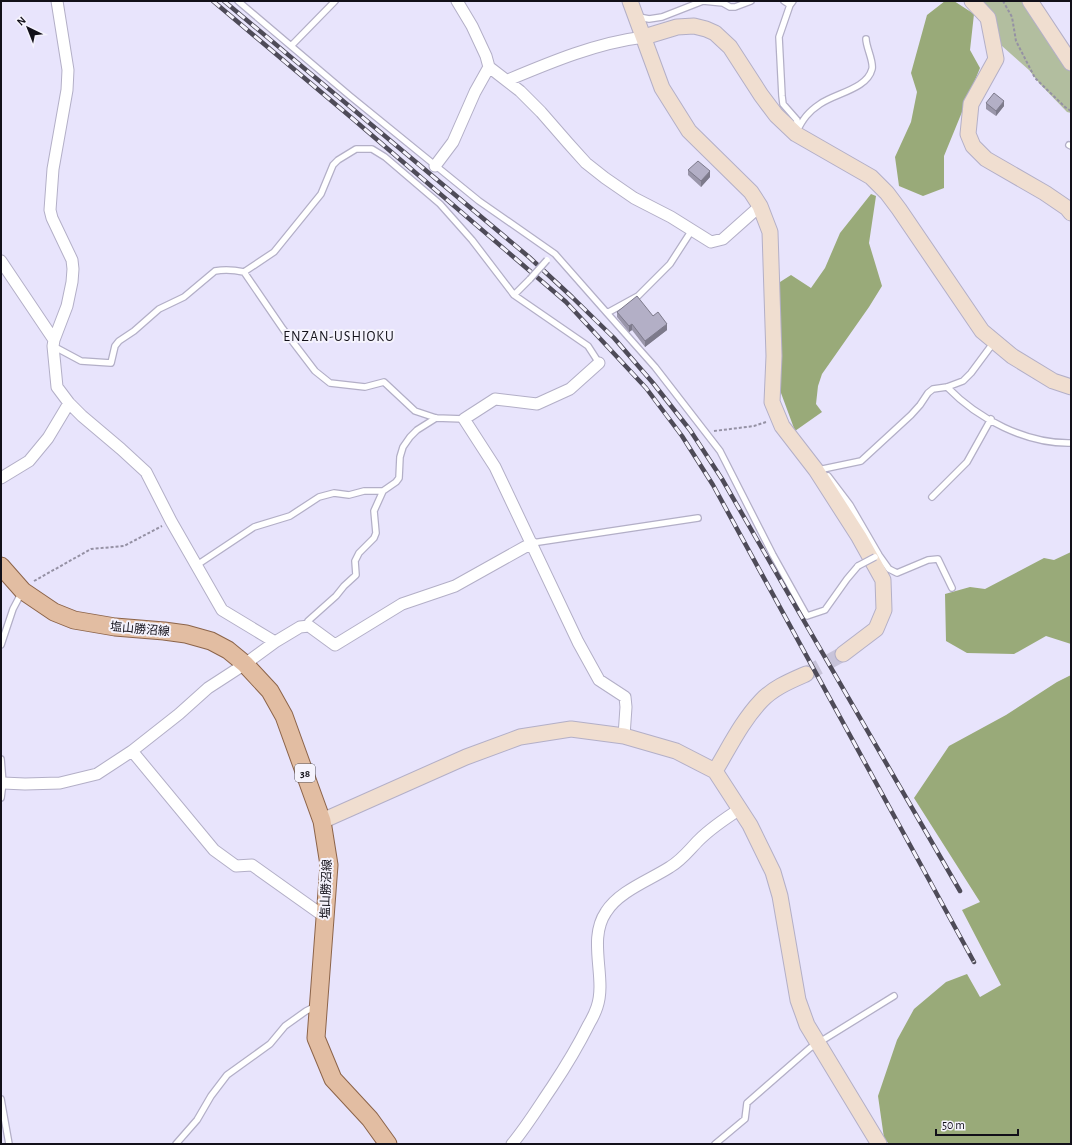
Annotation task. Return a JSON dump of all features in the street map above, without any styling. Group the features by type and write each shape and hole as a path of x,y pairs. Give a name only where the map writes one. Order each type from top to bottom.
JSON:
{"main road":[{"name":"塩山勝沼線","path":"1,566 23,591 54,612 74,620 114,628 186,634 211,641 228,650 245,664 270,691 284,716 322,821 329,865 316,1038 333,1079 370,1120 388,1144"}],"street":[{"path":"57,1 68,70 67,90 53,169 50,210 52,218 72,260 73,269 67,306 54,343 58,387 69,403 82,416 121,448 146,472 171,521 222,610 275,642"},
{"path":"457,1 472,26 486,56 489,67 508,80 541,112 582,158 605,178 634,198 671,217 712,242 723,239 760,206"},
{"path":"630,1 662,88 689,131 752,192 760,206 770,232 774,356 772,402 782,426 819,469 859,537 882,580 884,610 876,629 843,654"},
{"path":"972,1 988,18 996,59 971,104 968,134 974,146 986,158 1045,193 1067,208 1071,213"},
{"path":"1030,1 1071,63"},
{"path":"508,80 571,55 626,39 644,37 677,27 694,26 706,29 715,34 730,47 761,95 776,115 796,134 871,177 887,193 982,331 1012,356 1053,382 1071,387"},
{"path":"435,166 453,142 475,92 489,67"},
{"path":"1,261 54,343"},
{"path":"599,363 570,389 537,404 495,399 464,419 495,467 578,642 599,680 625,697 626,707 624,736"},
{"path":"1,478 29,461 48,438 69,403"},
{"path":"2,783 60,783 97,774 132,751 179,714 208,688 275,642 300,628 309,626 335,645 356,634 402,604 455,586 532,543"},
{"path":"715,771 749,715 762,700 780,686 806,674"},
{"path":"322,821 466,757 520,737 571,729 624,736 676,751 715,771 750,825 773,872 780,896 798,1000 807,1025 879,1144"},
{"path":"132,751 214,850 236,866 252,865 325,918"},
{"path":"512,1144 564,1069 580,1042 597,1007 599,997 598,943 600,924 605,912 624,895 647,879 670,867 688,853 699,840 714,827 740,809"}],"lane":[{"path":"238,1 435,166 479,201 555,254 655,367 720,451 773,555 807,616 825,610 858,566 877,556"},
{"path":"291,46 335,1"},
{"path":"635,16 649,19 662,17 703,1 723,3 730,7 735,7 751,1"},
{"path":"784,1 791,3 779,37 783,104 797,120 796,134"},
{"path":"796,134 804,118 821,103 861,84 869,78 873,67 866,39"},
{"path":"244,272 274,252 321,194 333,165 338,160 356,149 372,149 385,157 440,204 472,240 514,295 588,346 599,363"},
{"path":"607,314 638,296 670,264 692,230"},
{"path":"514,295 547,260 555,254"},
{"path":"54,343 81,361 111,363 115,346 119,341 134,331 159,309 184,296 215,271 236,270 244,272 283,329 315,371 330,383 365,387 384,382 415,411 436,418 464,419"},
{"path":"952,588 938,559 928,560 910,569 897,573 889,569 877,556 850,505 819,469 861,461 875,450 911,415 928,393 963,380 994,342"},
{"path":"947,387 970,407 1020,434 1042,441 1071,443"},
{"path":"305,627 308,621 336,596 356,575 355,561 359,553 374,538 376,533 374,510 383,491 396,482 399,478 400,457 404,447 410,437 417,430 436,418"},
{"path":"932,497 946,485 967,462 991,419"},
{"path":"197,565 254,527 290,516 319,497 334,493 349,495 364,491 383,491"},
{"path":"532,543 698,518"},
{"path":"1,645 13,610 23,591"},
{"path":"1,759 1,798"},
{"path":"715,1144 745,1119 747,1103 810,1048 894,996"},
{"path":"176,1144 197,1120 211,1096 227,1075 270,1044 285,1026 306,1011 318,1005"},
{"path":"1,1100 9,1144"}],"path":[{"path":"1003,1 1012,17 1016,41 1035,78 1064,107 1071,111"},
{"path":"706,432 735,427 754,426 779,419"},
{"path":"23,591 32,582 83,552 91,549 124,546 171,521"}],"green space":[{"path":"945,1 954,1 974,14 970,50 980,68 944,156 944,188 923,196 899,186 895,157 911,122 917,92 911,73 927,15"},
{"path":"972,1 1030,1 1071,63 1071,113 1067,112 1040,84 1029,70 993,38"},
{"path":"871,194 876,196 869,243 882,286 822,374 818,386 816,404 822,412 795,431 781,393 778,313 780,282 791,275 811,288 825,268 840,233"},
{"path":"1071,552 1071,644 1046,636 1014,654 967,653 946,641 945,594 970,587 985,589 1044,558 1054,560"},
{"path":"1071,675 1071,1144 889,1144 884,1138 878,1096 897,1040 914,1009 946,982 967,974 980,997 1001,985 962,910 980,902 914,798 949,746 1006,715 1057,682"}],"building":[{"path":"994,93 1004,101 996,111 986,103"},
{"path":"698,161 710,171 701,181 688,170"},
{"path":"637,296 653,316 658,312 667,324 645,341 632,324 629,326 617,312"}],"tunnel":[{"path":"806,674 843,654"}],"railway":[{"path":"213,1 566,302 646,388 682,436 713,485 974,962"},
{"path":"224,1 529,257 614,338 653,383 690,430 722,479 960,891"}],"district":[{"name":"ENZAN-USHIOKU","path":"339,337"}]}
